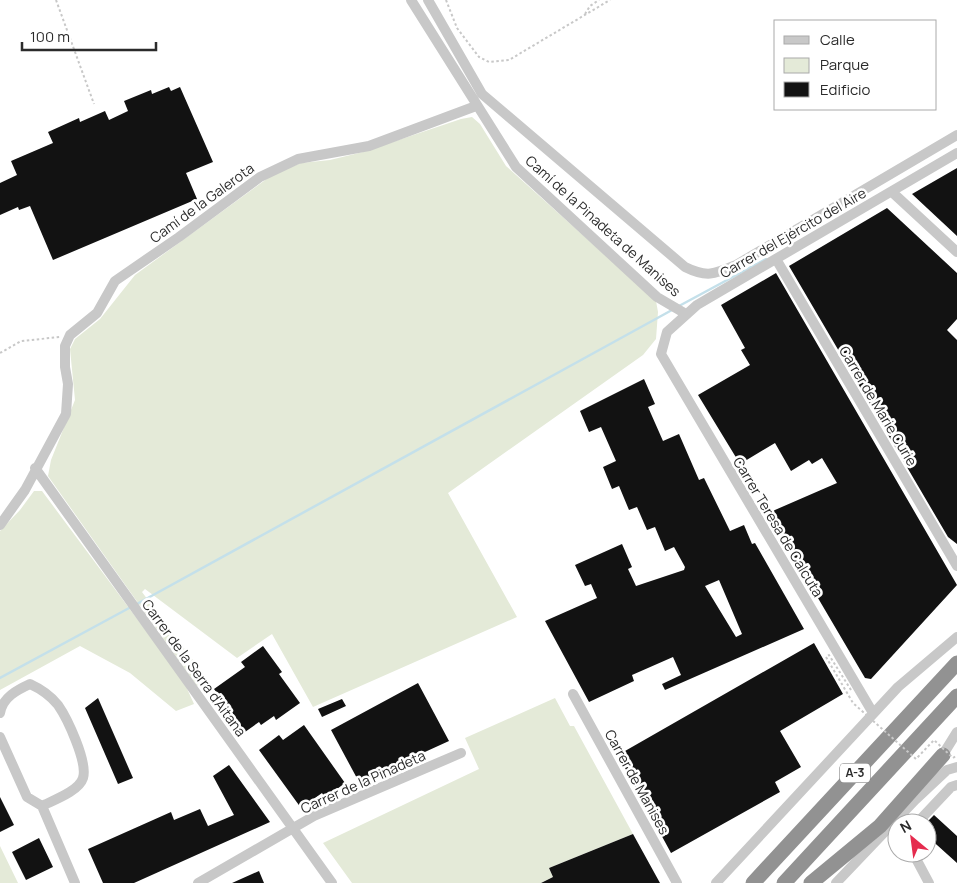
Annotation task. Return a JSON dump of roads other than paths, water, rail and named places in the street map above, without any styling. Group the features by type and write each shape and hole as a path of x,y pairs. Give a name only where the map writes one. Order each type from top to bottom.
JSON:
{"highway":[{"name":"A-3","path":"753,883 957,663"},
{"name":"A-3","path":"784,883 957,696"},
{"path":"810,883 880,826 950,755"}],"street":[{"name":"Camí de la Pinadeta de Manises","path":"411,0 516,167 657,297 686,314"},
{"path":"428,0 482,94 685,267 700,274 716,274 736,265 957,136"},
{"name":"Camí de la Galerota","path":"35,468 66,414 68,384 65,367 65,346 70,335 96,313 115,281 179,237 260,177 298,159 369,146 476,106"},
{"name":"Carrer del Ejército del Aire","path":"661,354 667,332 697,305 957,153"},
{"path":"892,192 957,252"},
{"name":"Carrer de Marie Curie","path":"776,259 957,566"},
{"name":"Carrer Teresa de Calcuta","path":"661,354 873,713"},
{"path":"0,525 25,490 35,468"},
{"name":"Carrer de la Serra d'Aitana","path":"35,468 332,883"},
{"path":"716,883 898,687 957,637"},
{"path":"0,713 6,700 16,690 30,684 44,691 58,706 76,743 84,763 83,778 76,787 42,806"},
{"name":"Carrer de Manises","path":"573,694 677,883"},
{"path":"906,813 950,755 957,732"},
{"path":"0,737 27,797 42,806 75,883"},
{"name":"Carrer de la Pinadeta","path":"198,883 293,830 314,816 461,753"},
{"path":"915,800 947,770 957,767"},
{"path":"927,813 951,787 957,785"},
{"path":"836,883 887,836"},
{"path":"918,863 929,883"}],"waterway":[{"path":"679,306 766,259"},
{"path":"135,605 672,310"},
{"path":"0,678 131,607"}]}
